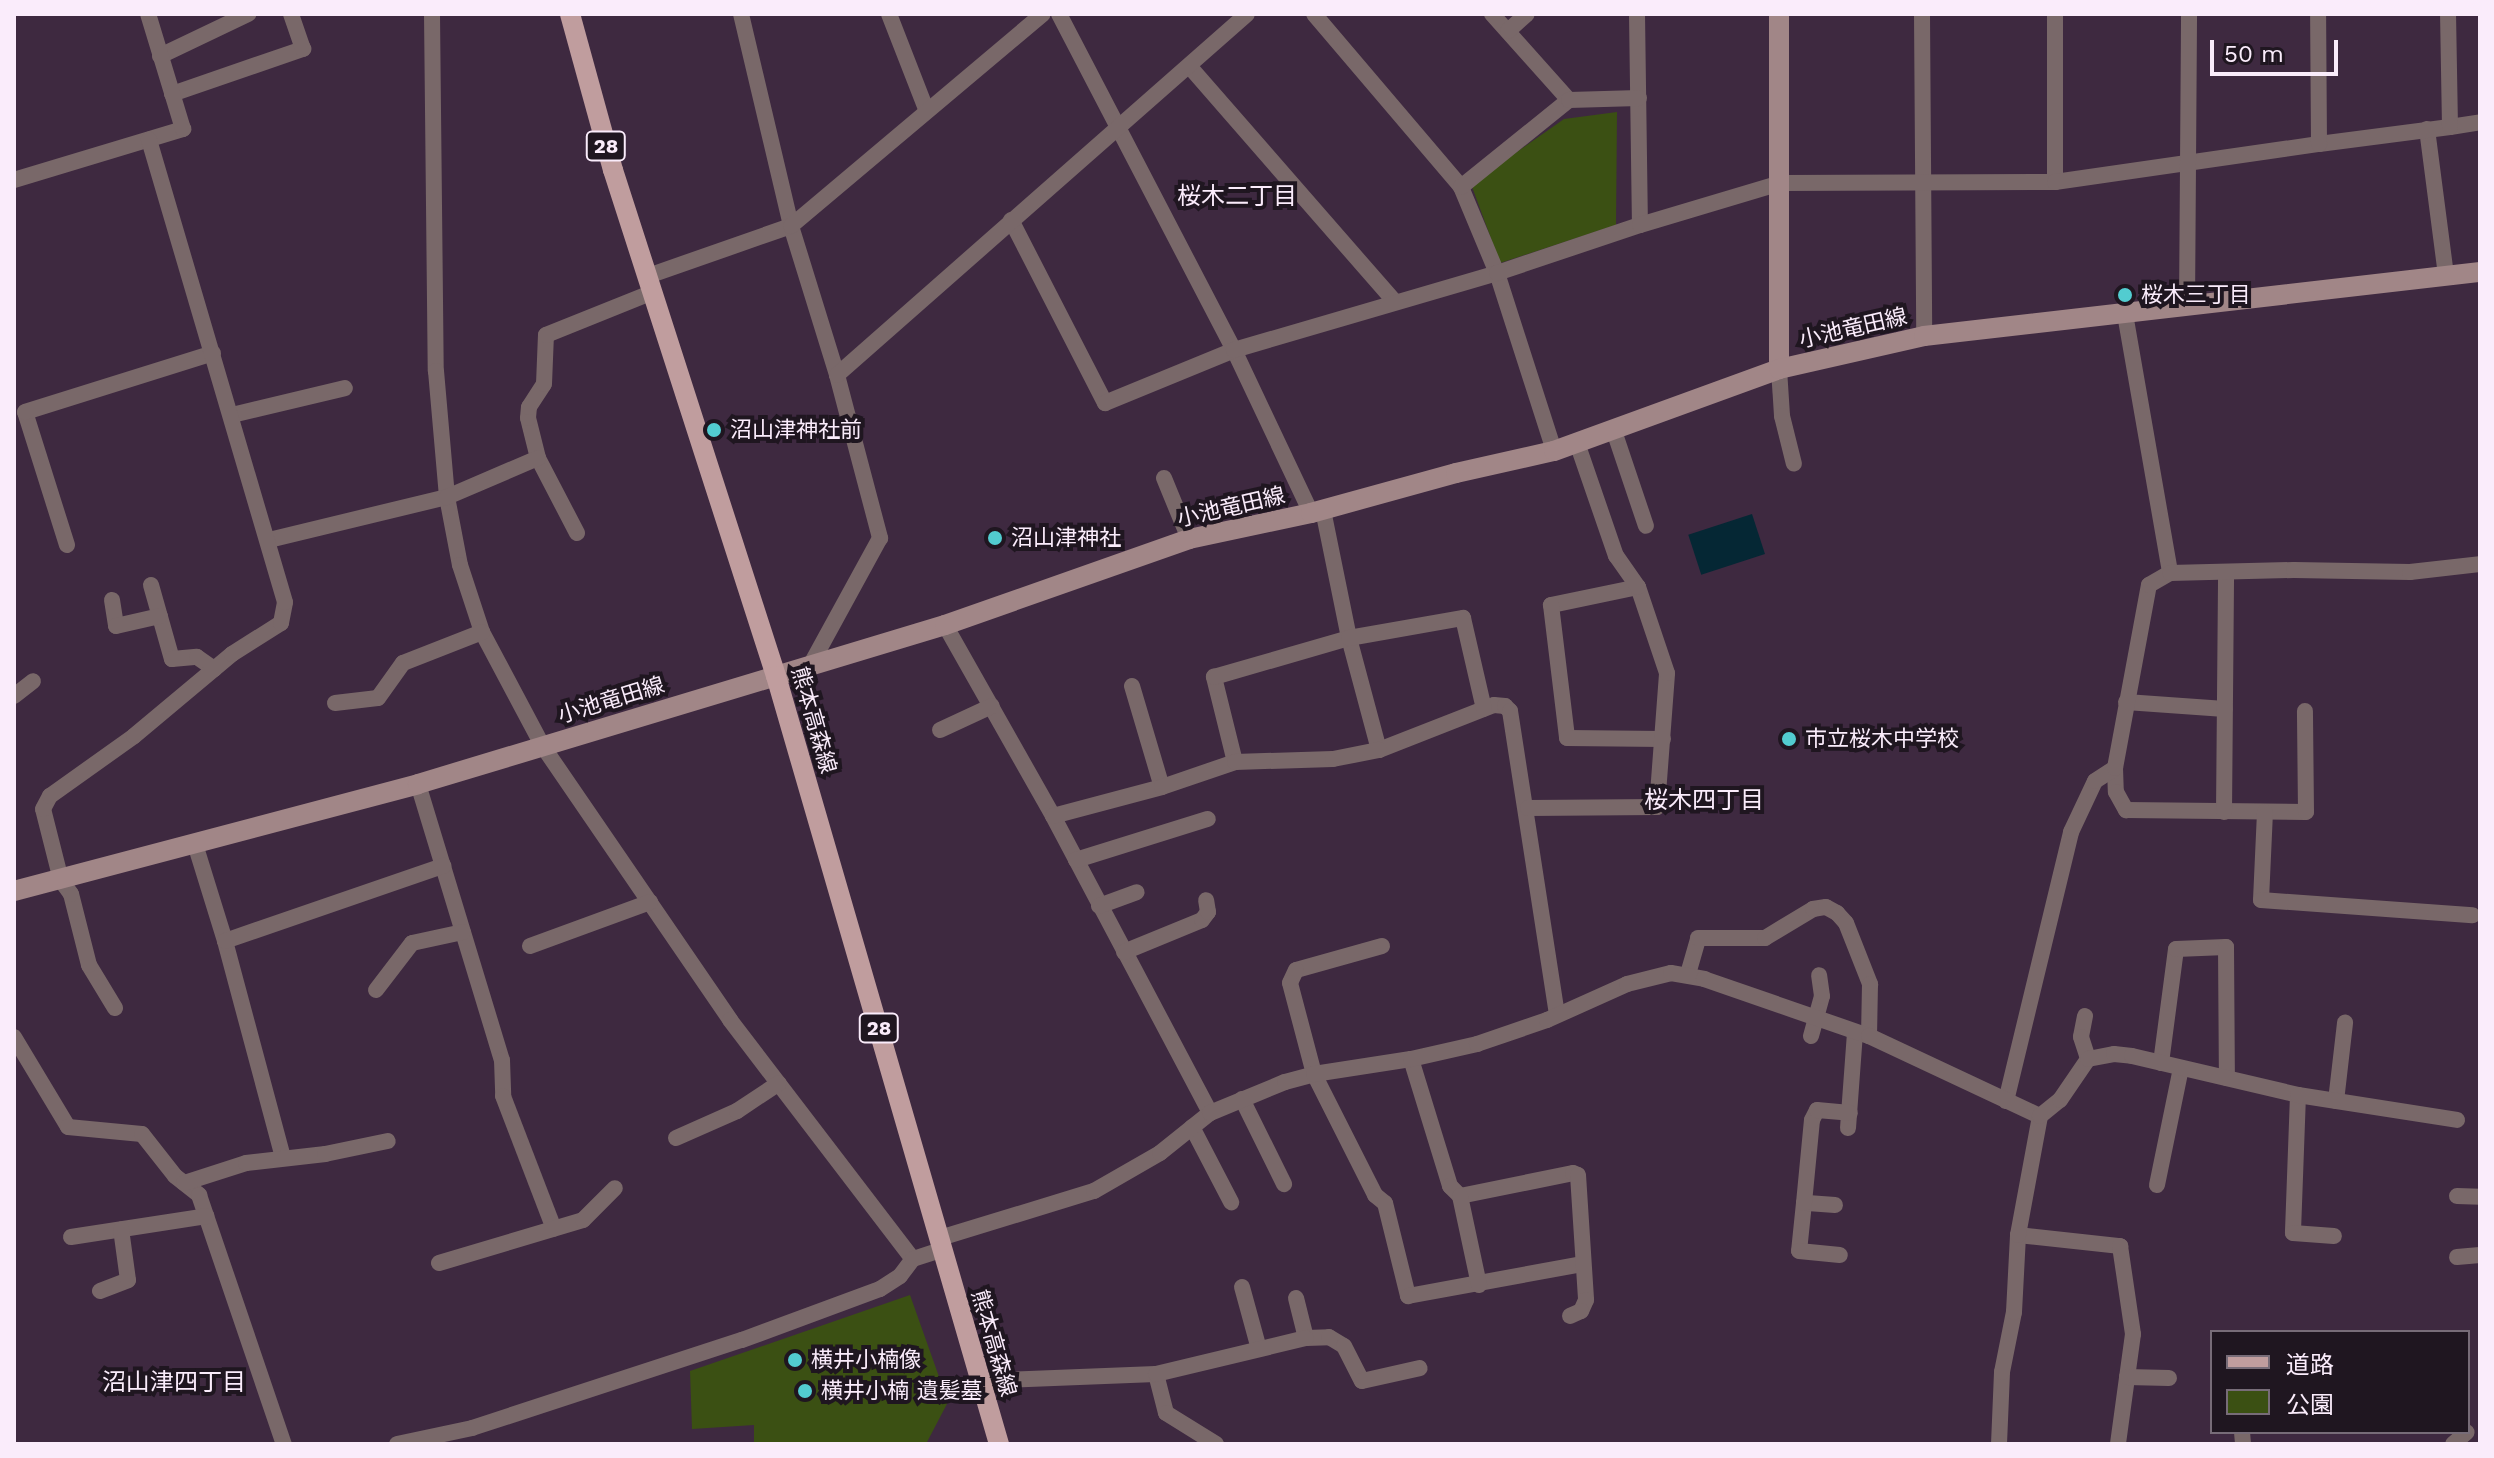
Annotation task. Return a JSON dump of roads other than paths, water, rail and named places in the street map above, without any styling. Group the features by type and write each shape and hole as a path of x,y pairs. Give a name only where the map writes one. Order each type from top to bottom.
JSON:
{"main road":[{"name":"熊本高森線","path":"570,14 613,170 776,676 999,1444"},
{"path":"1779,14 1779,369"},
{"name":"小池竜田線","path":"14,891 418,784 945,625 1189,539 1317,512 1456,473 1554,451 1779,369 1924,336 2480,272"}],"street":[{"path":"14,180 183,129 148,14"},
{"path":"160,56 248,14"},
{"path":"172,94 303,49 291,14"},
{"path":"432,14 436,371 447,497 460,565 482,632 542,745 730,1020 913,1259"},
{"path":"741,14 791,226 837,375 880,538 859,582 811,664"},
{"path":"889,14 926,109"},
{"path":"577,533 538,458 528,418 529,407 544,384 546,335 650,284 791,226 926,109 1043,14"},
{"path":"1059,14 1317,512 1379,750"},
{"path":"837,375 1247,14"},
{"path":"1314,14 1461,187 1497,273 1554,451"},
{"path":"1492,14 1569,100"},
{"path":"1508,31 1527,14"},
{"path":"1637,14 1640,225"},
{"path":"1922,14 1924,336"},
{"path":"2055,14 2055,182"},
{"path":"2187,307 2189,14"},
{"path":"2318,14 2319,144"},
{"path":"2448,14 2450,127"},
{"path":"1190,67 1395,302"},
{"path":"1461,187 1569,100 1639,98"},
{"path":"1011,220 1105,403 1234,350 1497,273 1640,225 1781,183 2055,182 2480,122"},
{"path":"2427,129 2446,276"},
{"path":"115,1008 89,965 71,894 61,880 43,809 50,796 134,736 214,669 281,623 285,602 149,140"},
{"path":"2125,314 2170,573"},
{"path":"67,545 25,412 213,353"},
{"path":"1779,369 1782,416 1794,464"},
{"path":"232,415 345,388"},
{"path":"1614,431 1646,526"},
{"path":"1528,808 1657,807 1668,680 1638,587 1616,556 1577,443"},
{"path":"269,540 447,497 538,458"},
{"path":"1164,478 1189,539"},
{"path":"2305,711 2306,812 2126,810 2116,792 2115,768 2149,585 2170,573 2294,570 2410,572 2480,564"},
{"path":"2224,812 2226,573"},
{"path":"151,585 172,659 197,657 214,669"},
{"path":"1638,587 1551,605 1567,738 1663,739"},
{"path":"112,600 116,626 160,616"},
{"path":"1235,762 1214,677 1349,638 1463,618 1484,709"},
{"path":"945,625 1053,816 1210,1113"},
{"path":"335,703 378,698 403,663 482,632"},
{"path":"14,696 33,681"},
{"path":"1132,686 1162,787"},
{"path":"2126,702 2225,709"},
{"path":"1053,816 1162,787 1235,762 1333,759 1379,750 1415,739 1484,709 1502,705 1510,711 1528,808 1557,1014"},
{"path":"940,730 992,706"},
{"path":"2006,1101 2071,832 2095,781 2115,768"},
{"path":"418,784 502,1060 503,1096 554,1229"},
{"path":"2265,812 2261,900 2472,915"},
{"path":"1076,860 1208,819"},
{"path":"195,844 225,941 283,1157"},
{"path":"225,941 443,866"},
{"path":"1099,906 1137,892"},
{"path":"1124,952 1202,920 1208,912 1206,900"},
{"path":"530,946 650,902"},
{"path":"1688,974 1698,938 1765,938 1813,909 1826,907 1846,923 1870,984 1849,1121 1814,1112 1799,1251 1840,1255"},
{"path":"376,990 412,943 463,932"},
{"path":"1382,946 1293,974 1294,1005 1314,1074 1375,1195 1385,1203 1408,1296 1583,1264"},
{"path":"2161,1063 2176,949 2226,947 2227,1078"},
{"path":"397,1444 472,1428 742,1340 880,1289 900,1276 913,1259 941,1244 1094,1191 1160,1153 1210,1113 1242,1099 1314,1074 1411,1059 1477,1044 1651,976 1688,974 1862,1034 1922,1058 2040,1116"},
{"path":"1811,1036 1822,996 1819,975"},
{"path":"2085,1016 2081,1037 2088,1059"},
{"path":"2336,1101 2345,1023"},
{"path":"14,1037 68,1127 142,1134 184,1183 199,1195 284,1444"},
{"path":"1999,1444 2002,1372 2014,1312 2018,1235 2040,1116 2060,1100 2088,1059 2114,1054 2298,1095 2457,1120"},
{"path":"1411,1059 1450,1186 1460,1196 1479,1285"},
{"path":"2157,1185 2181,1068"},
{"path":"676,1138 737,1111 779,1083"},
{"path":"2298,1095 2293,1233 2334,1236"},
{"path":"1242,1099 1284,1184"},
{"path":"1192,1127 1231,1202"},
{"path":"184,1183 246,1163 325,1154 388,1141"},
{"path":"1460,1196 1577,1174 1585,1304 1578,1313 1570,1316"},
{"path":"439,1263 583,1220 615,1188"},
{"path":"2457,1196 2480,1197"},
{"path":"1804,1203 1835,1205"},
{"path":"71,1237 206,1216"},
{"path":"100,1291 128,1280 121,1229"},
{"path":"2018,1235 2120,1246 2133,1334 2118,1444"},
{"path":"2457,1257 2480,1255"},
{"path":"1242,1287 1259,1349"},
{"path":"1296,1298 1306,1338"},
{"path":"980,1381 1156,1374 1306,1338 1329,1337 1344,1346 1362,1381 1420,1368"},
{"path":"1156,1374 1166,1413 1216,1444"},
{"path":"2127,1377 2169,1378"}],"water":[{"path":"1752,514 1765,554 1701,575 1688,535"}],"place":[{"name":"桜木三丁目","path":"2125,295"},
{"name":"沼山津神社前","path":"714,430"},
{"name":"沼山津神社","path":"995,538"},
{"name":"市立桜木中学校","path":"1789,739"},
{"name":"横井小楠像","path":"795,1360"},
{"name":"横井小楠 遺髪墓","path":"805,1391"}],"district":[{"name":"桜木二丁目","path":"1237,197"},
{"name":"桜木四丁目","path":"1704,801"},
{"name":"沼山津四丁目","path":"174,1383"}]}
